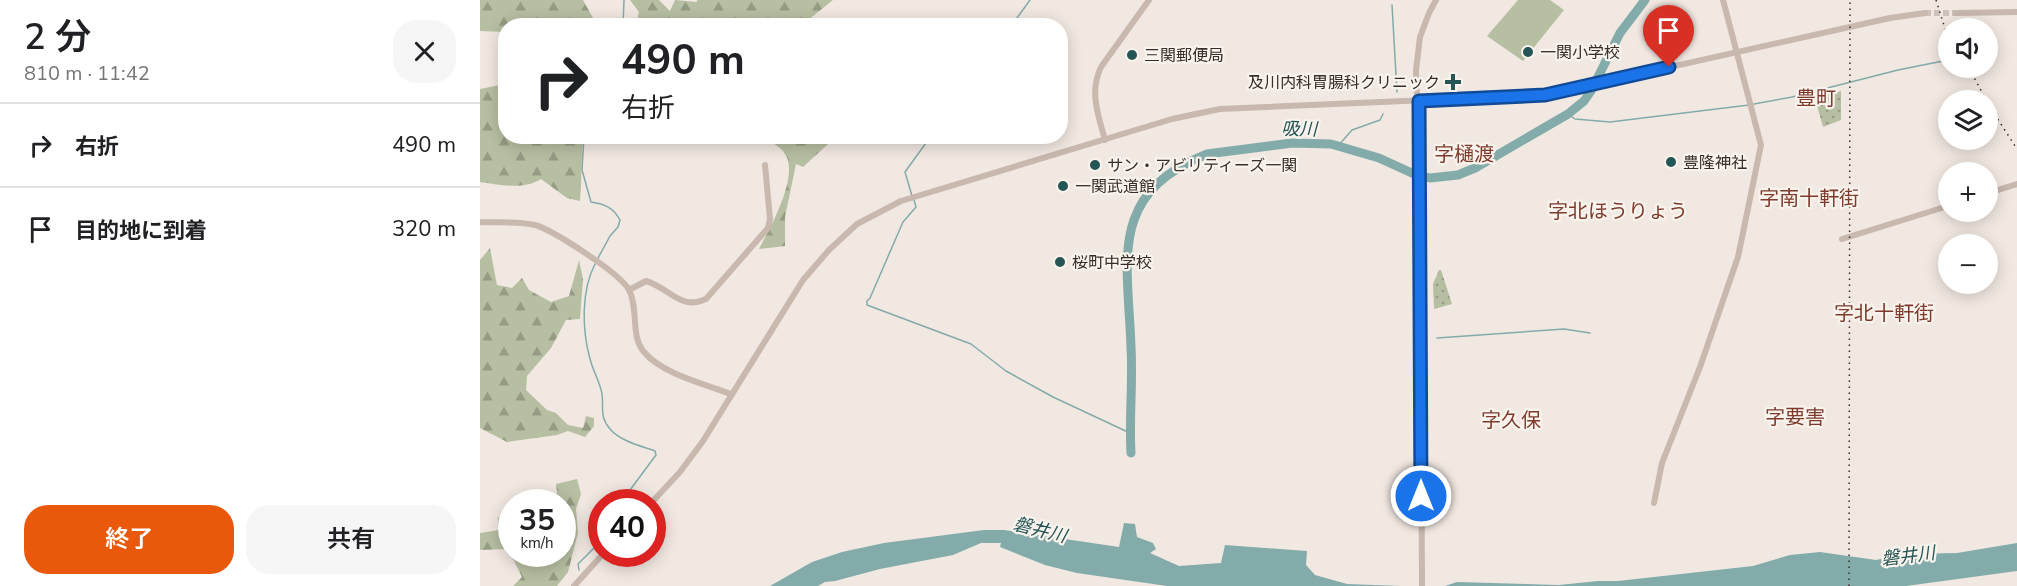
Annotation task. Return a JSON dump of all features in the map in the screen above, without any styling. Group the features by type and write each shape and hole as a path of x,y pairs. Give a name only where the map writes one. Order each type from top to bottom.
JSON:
{"street":[{"path":"1105,140 1094,99 1097,76 1149,0"},
{"path":"1422,586 1419,101 1416,70 1417,51 1429,13 1436,0"},
{"path":"1654,503 1662,463 1700,367 1738,257 1761,144 1723,0"},
{"path":"1956,13 2017,12"},
{"path":"664,489 703,441 803,280 829,250 857,224 901,201 1174,118 1220,109 1539,96 1890,18 1925,14"},
{"path":"629,290 646,281 663,288 685,303 695,303 706,299 768,228 770,219 765,165"},
{"path":"1998,190 2017,184"},
{"path":"1842,239 1938,209"},
{"path":"480,222 531,224 543,227 562,237 618,278 629,290 638,341 648,356 678,374 731,394"},
{"path":"574,586 591,567"}],"green space":[{"path":"480,0 583,0 593,18 498,18 498,32 480,31"},
{"path":"630,0 659,0 670,11 675,0 697,2 697,0 833,0 811,18 638,18 639,12"},
{"path":"1518,0 1550,0 1564,10 1523,61 1487,36"},
{"path":"498,85 498,144 583,144 580,201 567,198 541,179 520,186 480,182 480,89"},
{"path":"1841,91 1841,120 1823,127 1815,98"},
{"path":"775,144 828,144 803,167 796,164 785,217 785,246 759,249 782,201 786,187 789,173 784,152"},
{"path":"490,248 497,285 512,288 522,278 529,290 551,302 569,296 579,260 583,279 580,319 566,320 551,348 527,376 526,390 547,410 556,413 568,425 583,428 586,416 594,418 594,426 585,437 568,431 557,435 507,442 480,428 480,260"},
{"path":"1441,270 1452,304 1434,309 1433,284"},
{"path":"577,479 581,494 576,509 576,489 557,489 556,484"},
{"path":"576,509 578,533 576,541"},
{"path":"498,530 498,549 480,550 480,533"},
{"path":"517,567 569,567 557,586 513,586 522,577"}],"water":[{"path":"1124,523 1135,524 1137,537 1153,543 1156,549 1150,553 1179,566 1221,563 1225,545 1307,551 1306,565 1315,575 1347,584 1401,586 1167,586 1077,573 1045,565 1000,547 1001,543 981,543 953,555 880,569 825,582 818,586 770,586 812,562 842,552 884,543 984,530 1004,530 1119,547"},
{"name":"磐井川","path":"2017,543 2017,571 1906,586 1445,586 1457,582 1559,585 1618,581 1753,566 1790,555 1820,552 1876,560 1904,554 1957,553"}],"waterway":[{"path":"623,18 624,0"},
{"path":"1017,18 1030,0"},
{"name":"吸川","path":"1131,453 1131,360 1127,258 1130,233 1138,210 1153,189 1175,170 1207,154 1292,143 1331,144 1379,158 1414,174 1430,178 1458,175 1475,168 1568,114 1584,101 1620,33 1645,0"},
{"path":"1392,5 1397,92"},
{"path":"1754,104 1938,62"},
{"path":"1568,114 1575,119 1610,122 1749,105"},
{"path":"1338,146 1352,130 1380,120 1383,114"},
{"path":"584,144 582,170 591,202 608,207 620,220 597,260"},
{"path":"912,196 905,172 925,144"},
{"path":"914,200 916,207 903,222 867,305 971,344 1006,371 1053,397 1130,433"},
{"path":"595,264 587,286 584,323 590,359 602,394 604,420 619,437 655,451 656,455 631,489"},
{"path":"1437,338 1564,329 1590,333"},
{"path":"579,570 578,564 588,554"}],"tunnel":[{"path":"1925,13 1956,13"}],"railway":[{"path":"1849,586 1850,0"},
{"path":"1936,0 1942,18"},
{"path":"1974,78 1981,90"},
{"path":"1998,120 2017,149"}],"place":[{"name":"一関小学校","path":"1528,52"},
{"name":"三関郵便局","path":"1132,55"},
{"name":"及川内科胃腸科クリニック","path":"1453,82"},
{"name":"豊隆神社","path":"1671,162"},
{"name":"サン・アビリティーズ一関","path":"1095,165"},
{"name":"一関武道館","path":"1063,186"},
{"name":"桜町中学校","path":"1060,262"}],"district":[{"name":"豊町","path":"1816,98"},
{"name":"字樋渡","path":"1464,154"},
{"name":"字南十軒街","path":"1809,198"},
{"name":"字北ほうりょう","path":"1618,211"},
{"name":"字北十軒街","path":"1884,313"},
{"name":"字要害","path":"1795,417"},
{"name":"字久保","path":"1511,420"}],"route":[{"path":"1421,496 1419,101 1545,95 1669,67"}]}
